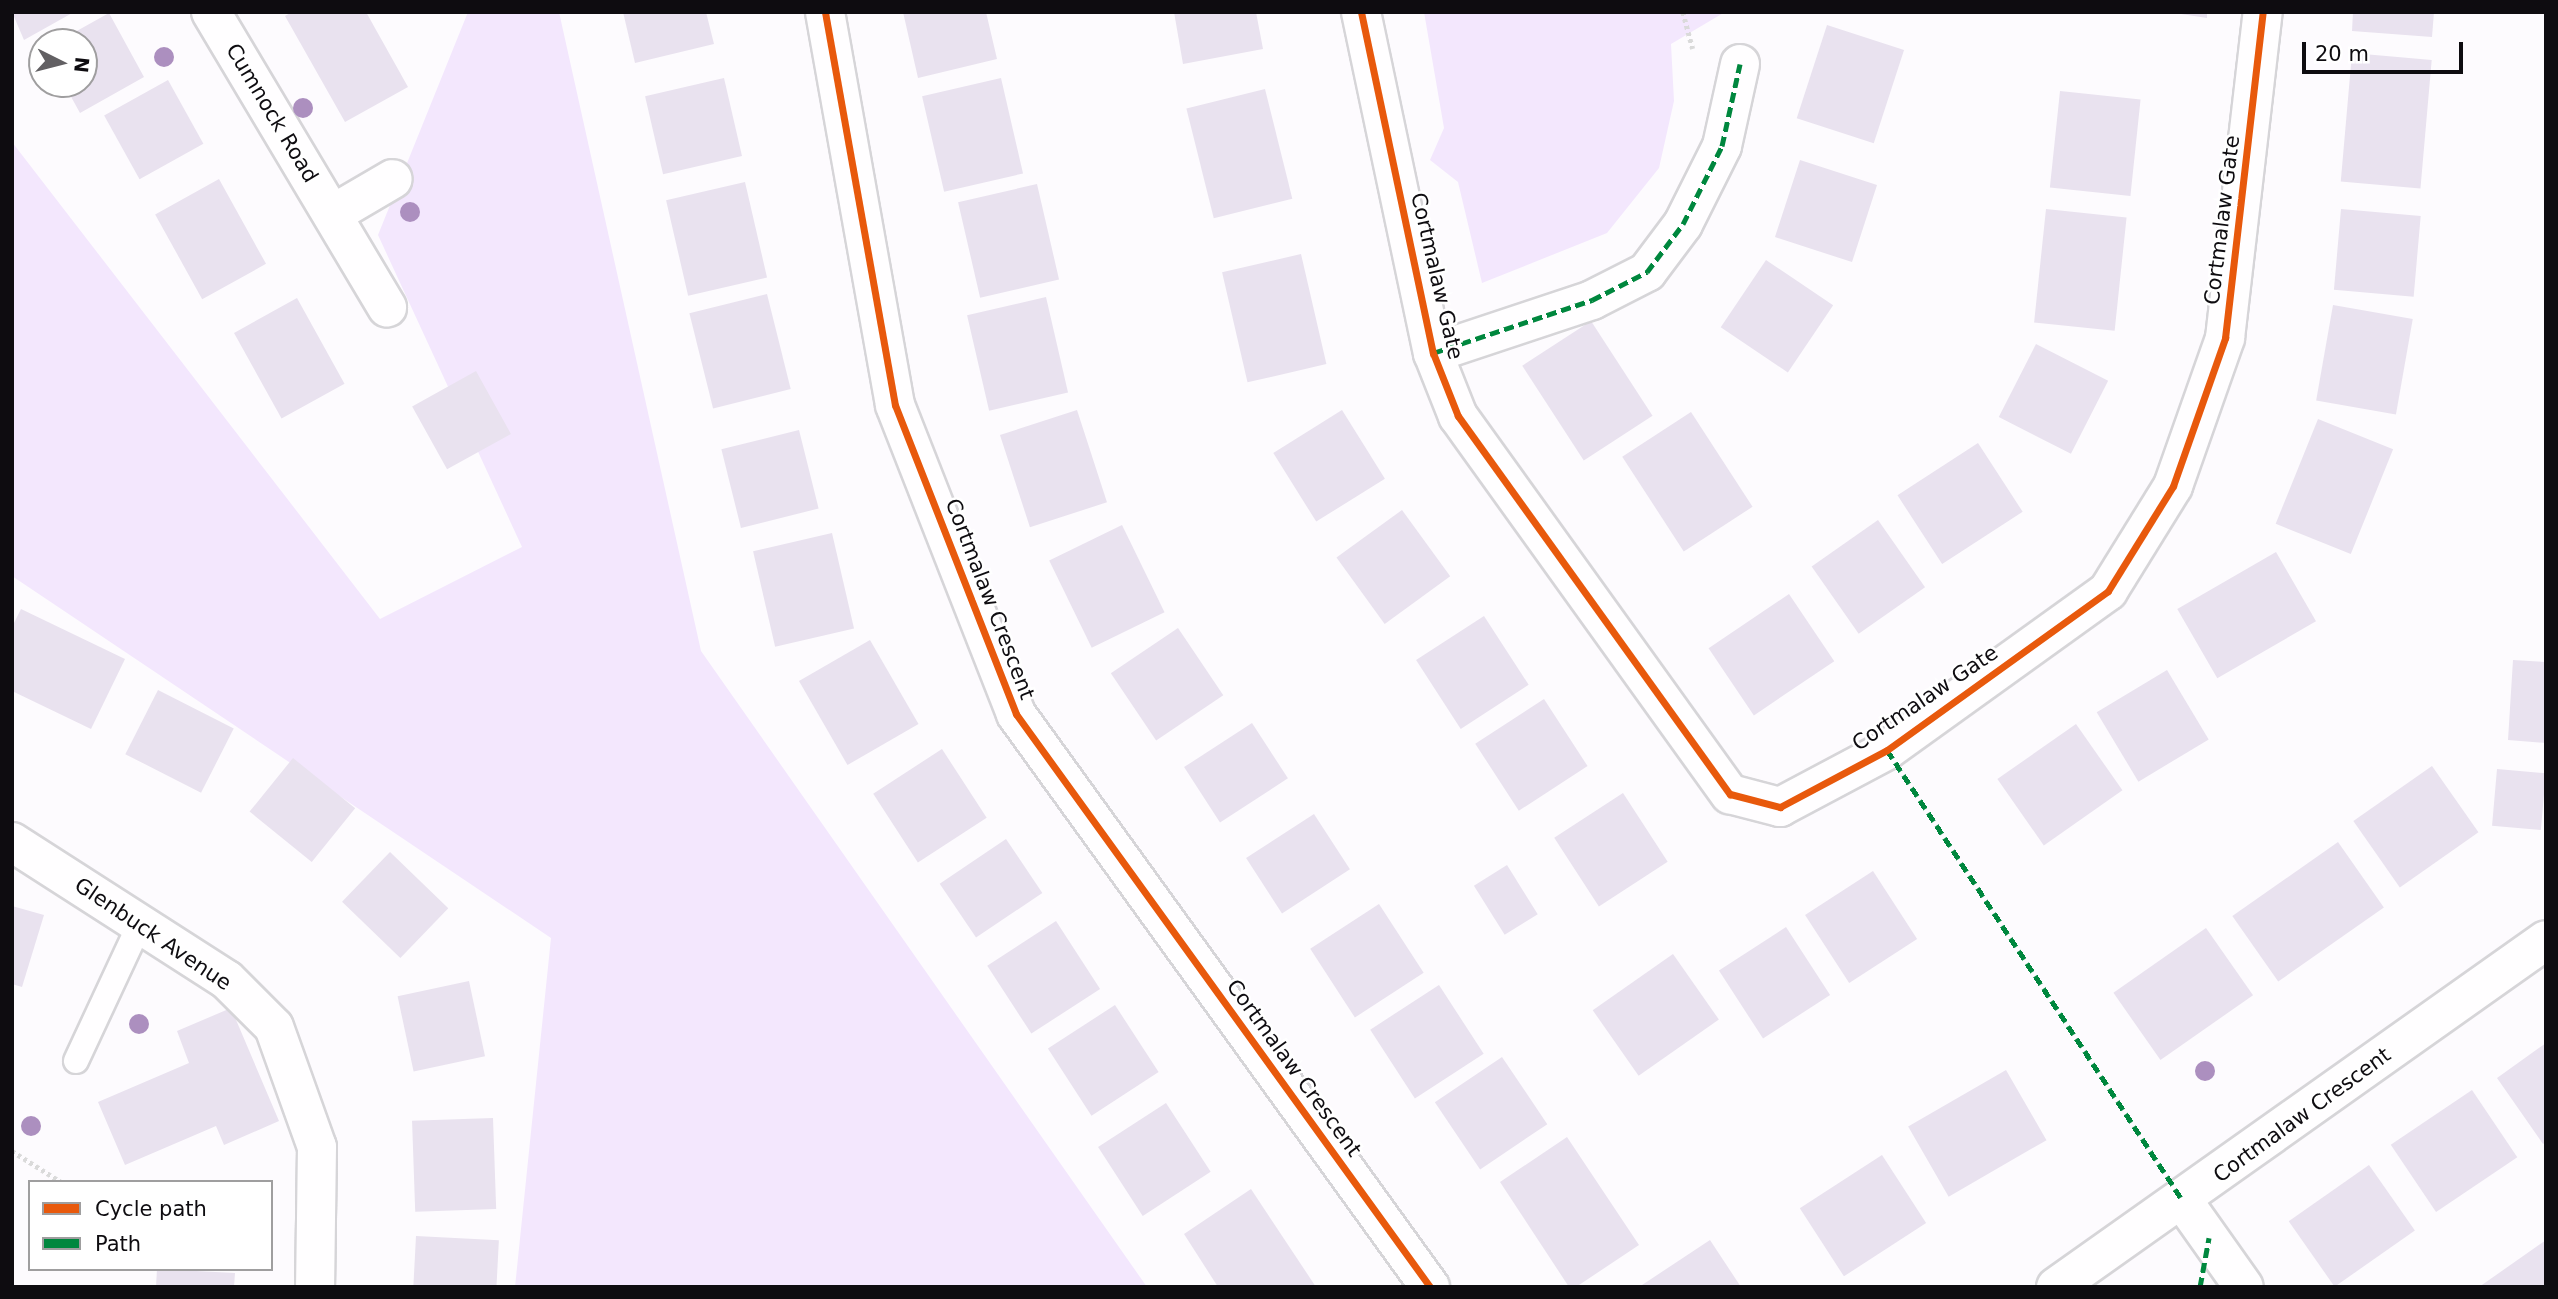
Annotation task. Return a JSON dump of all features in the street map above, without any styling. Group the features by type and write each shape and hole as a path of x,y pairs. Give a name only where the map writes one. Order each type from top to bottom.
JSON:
{"street":[{"name":"Cumnock Road","path":"211,12 387,307"},
{"name":"Cortmalaw Crescent","path":"825,12 895,405 1016,714 1430,1287"},
{"name":"Cortmalaw Gate","path":"1361,12 1433,353 1458,416 1730,794 1780,807 1887,750 2108,591 2173,486 2225,338 2263,12"},
{"path":"1433,353 1592,300 1647,272 1683,224 1722,146 1740,64"},
{"path":"333,214 393,179"},
{"name":"Glenbuck Avenue","path":"12,842 227,979 274,1027 317,1147 315,1287"},
{"name":"Cortmalaw Crescent","path":"2056,1287 2183,1201 2546,940"},
{"path":"2183,1201 2244,1287"}],"lane":[{"path":"76,1061 140,924"}],"path":[{"path":"1683,12 1694,53"},
{"path":"12,1151 58,1180"}],"shaded area":[{"path":"468,12 559,12 701,651 1147,1287 515,1287 551,938 12,576 12,142 380,619 522,547 378,235"},
{"path":"1424,12 1725,12 1671,44 1674,101 1659,168 1607,233 1482,283 1458,182 1430,160 1444,128"}],"building":[{"path":"12,12 74,12 45,28 28,28 28,38 24,40"},
{"path":"292,12 366,12 408,87 345,122 285,16"},
{"path":"623,12 706,12 714,44 635,63"},
{"path":"903,12 986,12 997,59 918,78"},
{"path":"1174,12 1256,12 1263,49 1183,64"},
{"path":"2168,12 2207,12 2207,18"},
{"path":"2353,12 2434,12 2432,37 2352,31"},
{"path":"109,13 144,77 80,113 72,98 98,98 98,28 82,28"},
{"path":"1827,25 1904,50 1874,143 1797,118"},
{"path":"2352,53 2432,60 2420,188 2341,182"},
{"path":"724,78 742,156 663,174 645,96"},
{"path":"1001,78 1023,173 944,192 922,96"},
{"path":"168,80 203,144 140,179 104,115"},
{"path":"1265,89 1292,199 1214,218 1186,109"},
{"path":"2060,91 2141,99 2130,196 2050,187"},
{"path":"1800,160 1877,185 1852,262 1775,237"},
{"path":"219,179 266,264 202,299 155,214"},
{"path":"745,182 767,277 688,296 666,200"},
{"path":"1037,184 1059,279 980,298 958,202"},
{"path":"2046,209 2127,217 2115,331 2034,322"},
{"path":"2341,209 2421,216 2414,297 2334,290"},
{"path":"1301,254 1326,364 1247,382 1222,272"},
{"path":"1766,260 1833,305 1788,372 1721,327"},
{"path":"767,294 791,389 713,408 689,313"},
{"path":"1046,297 1068,392 989,411 967,315"},
{"path":"297,298 345,384 282,419 234,333"},
{"path":"2333,305 2413,319 2396,415 2316,401"},
{"path":"1591,321 1653,416 1584,460 1522,366"},
{"path":"2036,344 2108,381 2071,454 1999,417"},
{"path":"476,371 511,434 447,469 412,406"},
{"path":"1077,410 1107,502 1030,527 1000,435"},
{"path":"1342,410 1385,479 1316,522 1273,453"},
{"path":"1691,412 1753,507 1684,551 1622,457"},
{"path":"2318,419 2393,449 2351,554 2276,524"},
{"path":"799,430 819,509 741,528 721,449"},
{"path":"1978,443 2023,512 1942,564 1897,495"},
{"path":"1402,510 1450,576 1385,624 1336,558"},
{"path":"1878,520 1925,587 1859,634 1812,566"},
{"path":"1122,525 1165,612 1092,648 1049,561"},
{"path":"832,533 854,628 775,647 753,551"},
{"path":"2276,552 2316,621 2217,678 2177,609"},
{"path":"1789,594 1834,661 1754,715 1709,648"},
{"path":"21,609 125,659 91,729 12,691 12,627"},
{"path":"1484,616 1529,685 1461,729 1416,660"},
{"path":"1178,628 1223,695 1156,740 1111,673"},
{"path":"870,640 918,724 847,765 799,681"},
{"path":"2513,660 2546,662 2546,743 2508,740"},
{"path":"2167,670 2209,739 2138,782 2097,712"},
{"path":"158,690 234,729 201,793 125,754"},
{"path":"1544,699 1588,766 1519,811 1475,744"},
{"path":"1252,723 1288,778 1220,822 1184,767"},
{"path":"2076,724 2122,790 2044,845 1997,779"},
{"path":"942,749 987,818 918,862 873,794"},
{"path":"293,758 355,808 312,862 250,812"},
{"path":"2432,766 2478,832 2400,887 2353,821"},
{"path":"2497,769 2546,773 2541,830 2492,826"},
{"path":"1623,793 1668,862 1599,906 1554,838"},
{"path":"1314,814 1350,869 1282,913 1246,858"},
{"path":"1006,839 1042,893 976,938 940,884"},
{"path":"2338,842 2384,908 2278,982 2232,916"},
{"path":"390,852 448,908 400,958 342,902"},
{"path":"1507,865 1538,914 1505,935 1474,886"},
{"path":"1873,871 1917,939 1849,983 1805,915"},
{"path":"1379,904 1424,973 1355,1017 1310,949"},
{"path":"12,906 44,915 22,987 12,984"},
{"path":"1056,921 1100,989 1031,1034 987,966"},
{"path":"1786,927 1830,995 1763,1039 1719,971"},
{"path":"2206,928 2253,995 2160,1060 2113,993"},
{"path":"1673,954 1719,1020 1639,1076 1593,1010"},
{"path":"469,981 485,1056 414,1071 398,996"},
{"path":"1439,985 1484,1054 1415,1098 1370,1030"},
{"path":"1115,1005 1159,1072 1091,1116 1048,1049"},
{"path":"231,1008 279,1121 224,1145 216,1126 125,1165 98,1102 189,1063 177,1031"},
{"path":"2546,1043 2546,1142 2543,1144 2497,1078"},
{"path":"1502,1057 1547,1124 1480,1169 1435,1102"},
{"path":"2006,1070 2046,1140 1949,1197 1908,1126"},
{"path":"2472,1090 2517,1157 2436,1212 2391,1145"},
{"path":"1166,1103 1211,1172 1143,1216 1098,1147"},
{"path":"493,1118 496,1209 415,1212 412,1121"},
{"path":"1567,1137 1639,1245 1576,1287 1569,1287 1500,1182"},
{"path":"1882,1155 1926,1223 1844,1276 1800,1208"},
{"path":"2369,1165 2415,1231 2335,1287 2289,1221"},
{"path":"1251,1189 1316,1287 1218,1287 1184,1234"},
{"path":"416,1236 499,1240 496,1287 413,1287"},
{"path":"1710,1240 1741,1287 1642,1285"},
{"path":"2546,1240 2546,1287 2479,1287"},
{"path":"157,1271 235,1273 234,1287 156,1287"}],"marked path":[{"path":"1433,353 1592,300 1647,272 1683,224 1722,146 1740,64"},
{"path":"1887,750 2183,1201"},
{"path":"2200,1287 2209,1238"}],"cycle path":[{"path":"825,12 895,405 1016,714 1430,1287"},
{"path":"1361,12 1433,353 1458,416 1730,794 1780,807 1887,750 2108,591 2173,486 2225,338 2263,12"}]}
